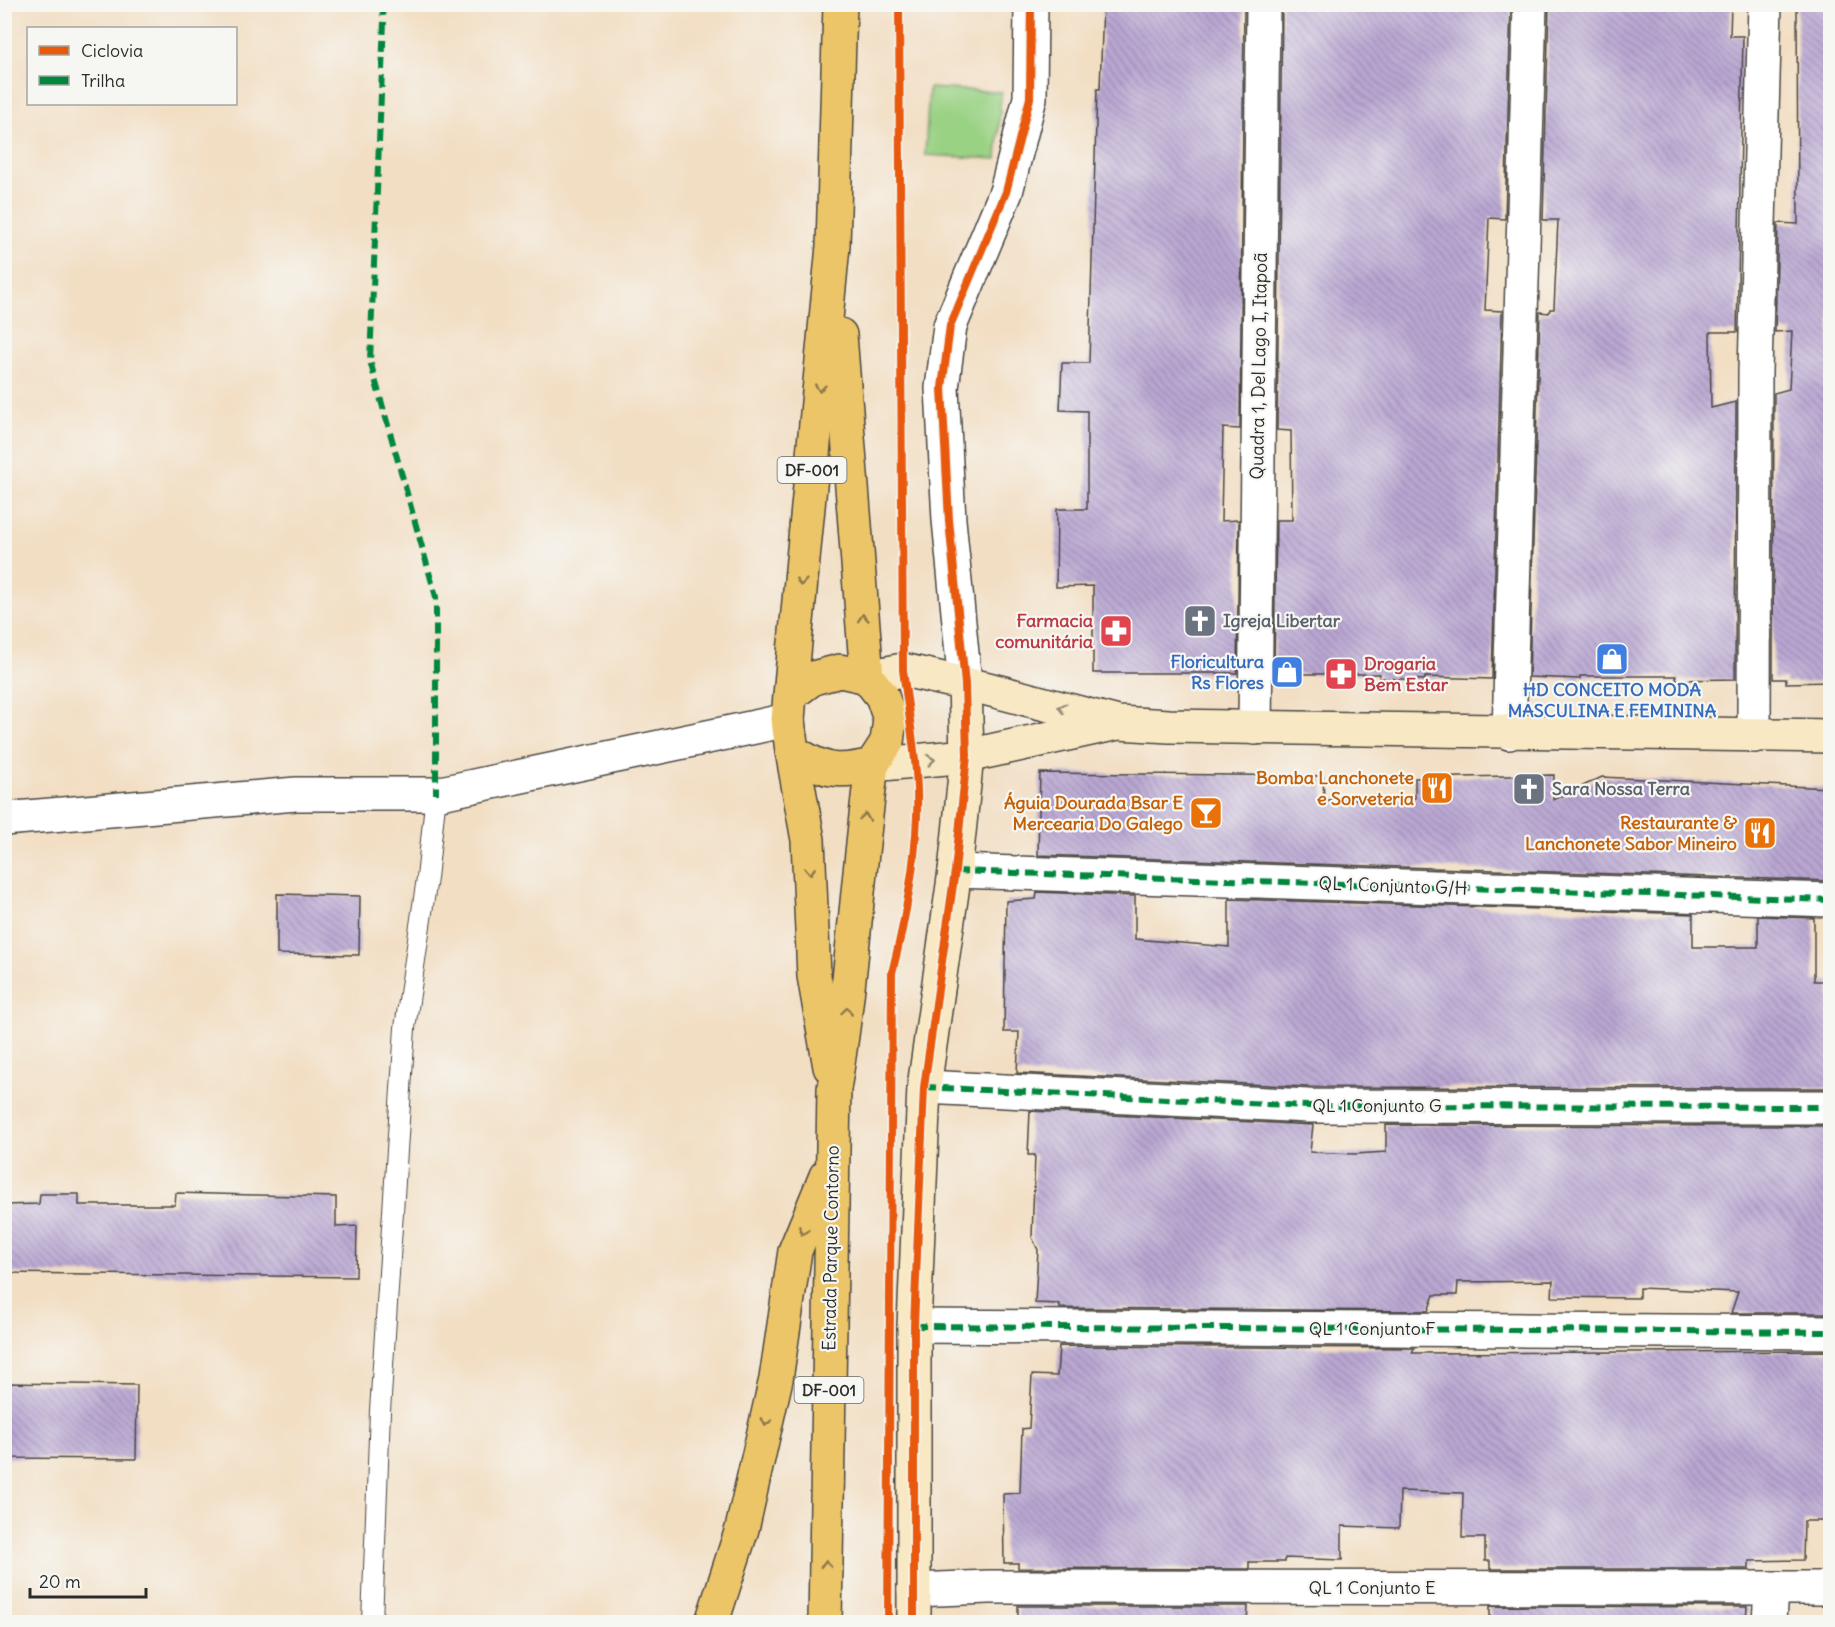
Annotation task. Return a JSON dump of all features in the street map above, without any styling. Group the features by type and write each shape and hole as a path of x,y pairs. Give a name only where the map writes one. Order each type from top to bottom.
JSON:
{"main road":[{"name":"Estrada Parque Contorno","path":"834,1089 814,976 808,840 790,722 834,246 840,4"},
{"name":"Estrada Parque Contorno","path":"834,246 867,677"},
{"path":"867,677 840,670 813,678 790,722 812,764 833,771 872,765"},
{"name":"DF-001","path":"867,677 882,696 890,719 887,742 872,765"},
{"name":"Estrada Parque Contorno","path":"825,1623 834,1089 848,1004 861,850 872,765"},
{"path":"712,1623 742,1529 776,1379 795,1251 833,1158"}],"street":[{"path":"914,1623 914,1326 924,1087 955,871 968,756 965,684 949,520 942,388 950,326 1006,192 1030,98 1031,4"},
{"name":"Quadra 1, Del Lago I, Itapoã","path":"1255,728 1263,4"},
{"path":"1509,733 1530,4"},
{"path":"1754,736 1755,372 1765,4"},
{"path":"867,677 903,670 1118,723 1509,733 1830,736"},
{"path":"4,819 296,794 436,794 790,722"},
{"path":"872,765 968,756 1118,723"},
{"name":"QL 1 Conjunto G/H","path":"955,871 1830,900"},
{"name":"QL 1 Conjunto G","path":"924,1087 1308,1106 1830,1107"},
{"name":"QL 1 Conjunto F","path":"914,1326 1830,1332"},
{"name":"QL 1 Conjunto E","path":"914,1590 989,1587 1830,1588"},
{"path":"1769,1623 1771,1589"}],"lane":[{"path":"372,1623 380,1412 405,1028 427,878 436,794"}],"green space":[{"path":"929,88 1001,92 997,159 925,155"}],"building":[{"path":"1103,4 1244,4 1240,429 1223,428 1221,521 1239,520 1237,673 1093,673 1093,586 1056,587 1057,509 1087,509 1087,411 1060,410 1062,363 1089,363 1097,89 1100,89"},
{"path":"1282,4 1511,4 1505,219 1489,218 1485,310 1502,311 1492,679 1425,677 1425,680 1379,678 1380,674 1274,674 1276,520 1292,520 1291,431 1277,430"},
{"path":"1549,4 1731,4 1730,36 1743,36 1737,332 1710,332 1711,408 1736,402 1735,679 1676,680 1676,676 1580,676 1580,679 1529,677 1540,312 1549,313 1550,309 1554,309 1558,220 1543,220"},
{"path":"1797,4 1830,4 1830,682 1786,683 1786,679 1773,679 1774,393 1789,389 1792,331 1775,332 1778,223 1798,224"},
{"path":"1040,773 1323,776 1324,800 1415,798 1415,778 1554,775 1553,800 1602,777 1830,788 1830,881 1038,855"},
{"path":"1037,892 1135,896 1135,939 1229,947 1229,899 1693,914 1693,947 1758,947 1758,916 1814,918 1814,981 1830,981 1830,1088 1308,1087 1017,1073 1019,1032 1004,1032 1006,901 1036,899"},
{"path":"277,894 360,896 359,955 277,954"},
{"path":"1030,1111 1313,1125 1310,1152 1355,1154 1386,1152 1386,1125 1830,1126 1830,1313 1731,1313 1738,1292 1639,1288 1639,1298 1552,1297 1553,1281 1458,1282 1457,1295 1434,1295 1428,1311 1060,1308 1060,1304 1035,1303 1038,1250 1032,1237 1035,1155 1028,1155"},
{"path":"176,1193 336,1197 336,1227 357,1226 356,1277 4,1273 4,1205 39,1204 40,1194 79,1194 79,1205 175,1205"},
{"path":"1059,1346 1414,1348 1412,1353 1830,1351 1830,1521 1804,1521 1803,1560 1749,1561 1749,1569 1490,1569 1490,1561 1485,1561 1485,1538 1462,1538 1463,1493 1400,1491 1399,1528 1342,1526 1342,1560 1285,1558 1285,1562 1249,1562 1249,1569 1018,1568 1018,1563 1004,1563 1003,1494 1020,1493 1022,1429 1029,1428 1032,1375 1057,1376"},
{"path":"4,1383 137,1385 136,1459 4,1458"},
{"path":"1018,1606 1248,1606 1247,1623 1018,1623"},
{"path":"1490,1606 1747,1607 1746,1623 1490,1623"}],"marked path":[{"path":"382,4 384,21 370,361 436,597 436,794"},
{"path":"955,871 1830,900"},
{"path":"924,1087 1308,1106 1830,1107"},
{"path":"914,1326 1830,1332"}],"cycle path":[{"path":"888,1622 892,973 912,876 917,798 913,743 903,670 899,4"},
{"path":"914,1622 914,1326 924,1087 955,871 967,756 965,684 949,520 942,388 950,326 1006,192 1030,98 1031,4"}],"place":[{"name":"Igreja Libertar","path":"1200,621"},
{"name":"Farmacia comunitária","path":"1116,631"},
{"name":"HD CONCEITO MODA MASCULINA E FEMININA","path":"1612,659"},
{"name":"Floricultura Rs Flores","path":"1287,672"},
{"name":"Drogaria Bem Estar","path":"1341,674"},
{"name":"Bomba Lanchonete e Sorveteria","path":"1437,788"},
{"name":"Sara Nossa Terra","path":"1529,789"},
{"name":"Águia Dourada Bsar E Mercearia Do Galego","path":"1206,813"},
{"name":"Restaurante & Lanchonete Sabor Mineiro","path":"1760,833"}]}
